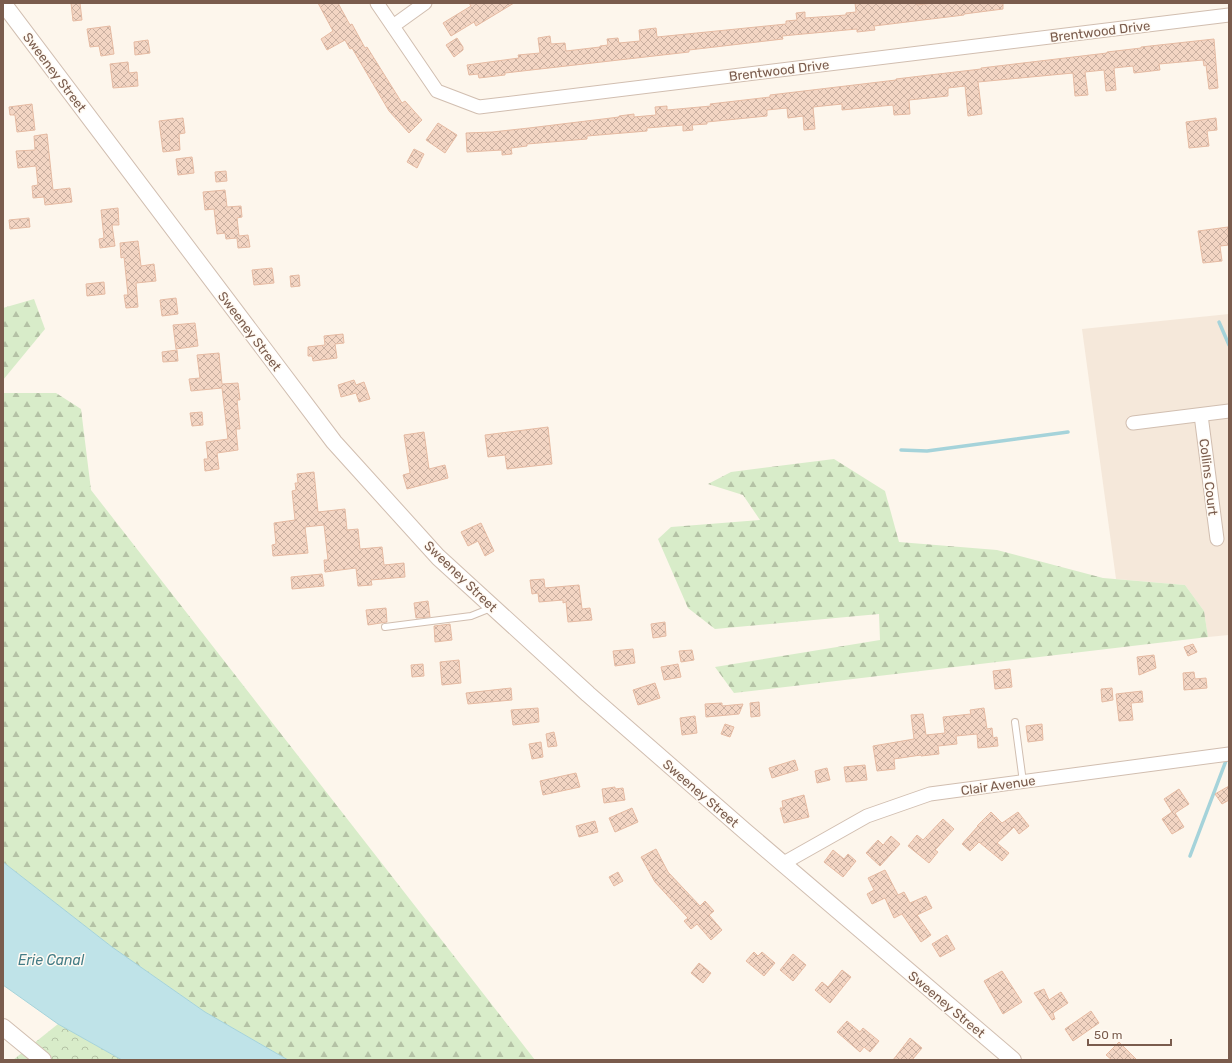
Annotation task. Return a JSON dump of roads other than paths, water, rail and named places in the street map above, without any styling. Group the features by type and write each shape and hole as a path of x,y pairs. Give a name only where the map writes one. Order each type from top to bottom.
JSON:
{"street":[{"name":"Sweeney Street","path":"3,3 334,442 438,557 599,704 782,864 1014,1060"},
{"name":"Brentwood Drive","path":"377,3 437,91 479,107 1229,15"},
{"path":"393,26 425,3"},
{"path":"1133,423 1229,411"},
{"name":"Collins Court","path":"1201,415 1216,539"},
{"name":"Clair Avenue","path":"782,864 867,816 930,794 1229,754"},
{"path":"3,1027 43,1060"}],"lane":[{"path":"385,627 471,616 493,607"},
{"path":"1015,722 1023,782"}],"water":[{"name":"Erie Canal","path":"3,862 112,947 205,1012 288,1060 122,1060 58,1024 3,985"}],"waterway":[{"path":"1219,322 1229,345"},
{"path":"901,450 927,451 1068,432"},
{"path":"1190,856 1227,758"}]}
